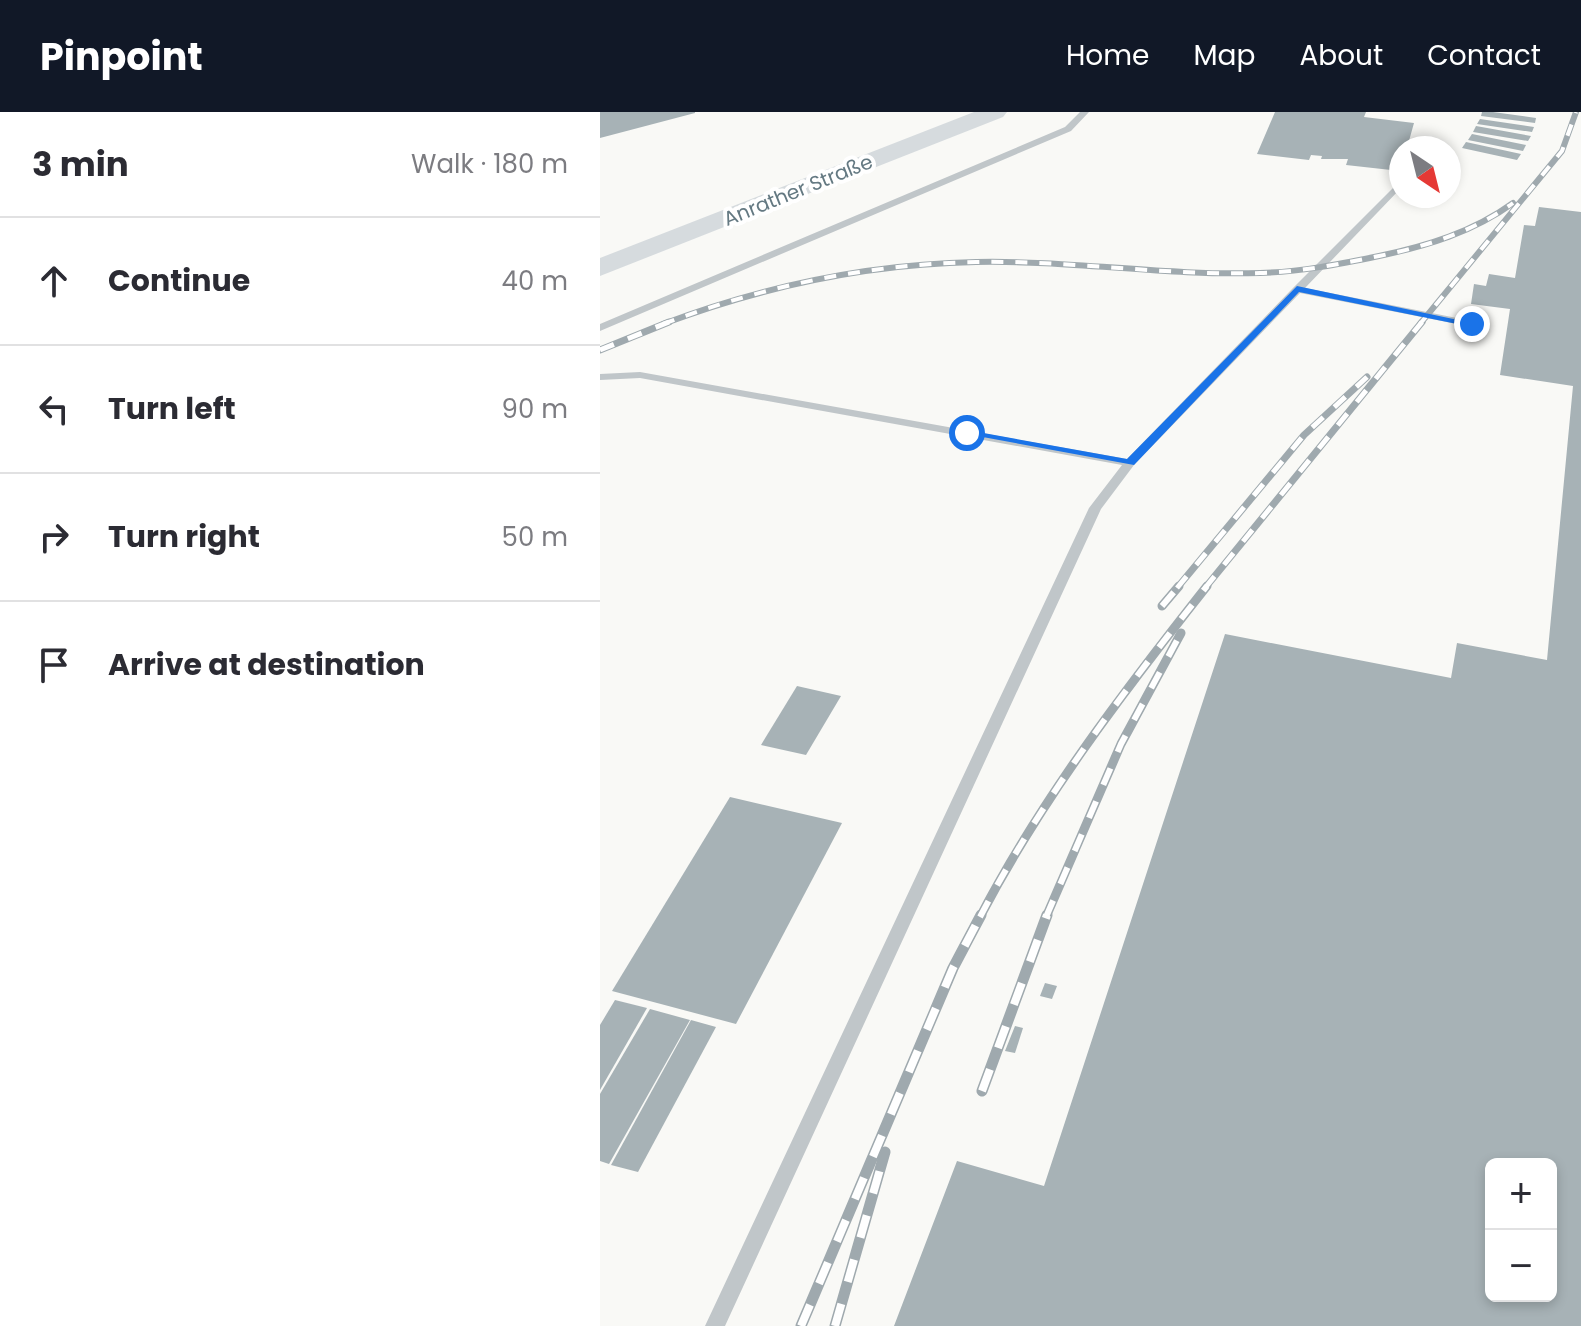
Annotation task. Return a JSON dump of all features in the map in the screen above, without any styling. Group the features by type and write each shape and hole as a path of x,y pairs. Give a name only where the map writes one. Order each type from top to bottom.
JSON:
{"main road":[{"name":"Anrather Straße","path":"600,268 995,112"}],"lane":[{"path":"600,328 1068,129 1085,112"},
{"path":"715,1326 1095,508 1130,463 1389,195"},
{"path":"1297,289 1472,324"},
{"path":"600,377 640,375 1130,463"}],"building":[{"path":"600,112 695,112 695,113 600,138"},
{"path":"1275,112 1366,112 1364,117 1414,123 1410,136 1389,136 1389,170 1346,165 1348,159 1321,159 1322,156 1311,155 1309,160 1257,154"},
{"path":"1482,112 1536,118 1535,123 1481,116"},
{"path":"1480,119 1534,127 1532,132 1477,124"},
{"path":"1476,126 1531,136 1528,141 1473,132"},
{"path":"1472,134 1526,145 1523,151 1468,140"},
{"path":"1466,142 1521,154 1517,160 1462,148"},
{"path":"1539,207 1581,212 1581,1326 894,1326 957,1161 1044,1186 1225,634 1451,678 1457,643 1547,660 1573,386 1500,375 1510,309 1471,304 1474,284 1486,286 1489,274 1515,278 1524,225 1535,226"},
{"path":"797,686 841,696 806,755 761,745"},
{"path":"730,797 842,823 736,1024 612,991"},
{"path":"1045,983 1057,986 1052,999 1040,996"},
{"path":"615,1000 647,1008 600,1090 600,1025"},
{"path":"650,1009 690,1020 609,1164 600,1161 600,1094"},
{"path":"691,1020 716,1027 638,1172 611,1165"},
{"path":"1015,1026 1023,1028 1015,1053 1005,1051"}],"railway":[{"path":"1420,324 1562,151 1576,112"},
{"path":"663,324 778,288 896,267 1012,262 1224,273 1275,272 1335,265 1415,248 1466,230 1513,203"},
{"path":"600,350 669,322"},
{"path":"1205,588 1422,322"},
{"path":"1177,588 1304,435 1367,377"},
{"path":"1162,606 1179,586"},
{"path":"980,917 1057,788 1115,705 1207,586"},
{"path":"1046,917 1121,744 1181,633"},
{"path":"801,1326 953,968 981,915"},
{"path":"982,1091 1047,915"},
{"path":"835,1326 885,1152"}],"route":[{"path":"967,433 1130,463 1297,289 1472,324"}]}
